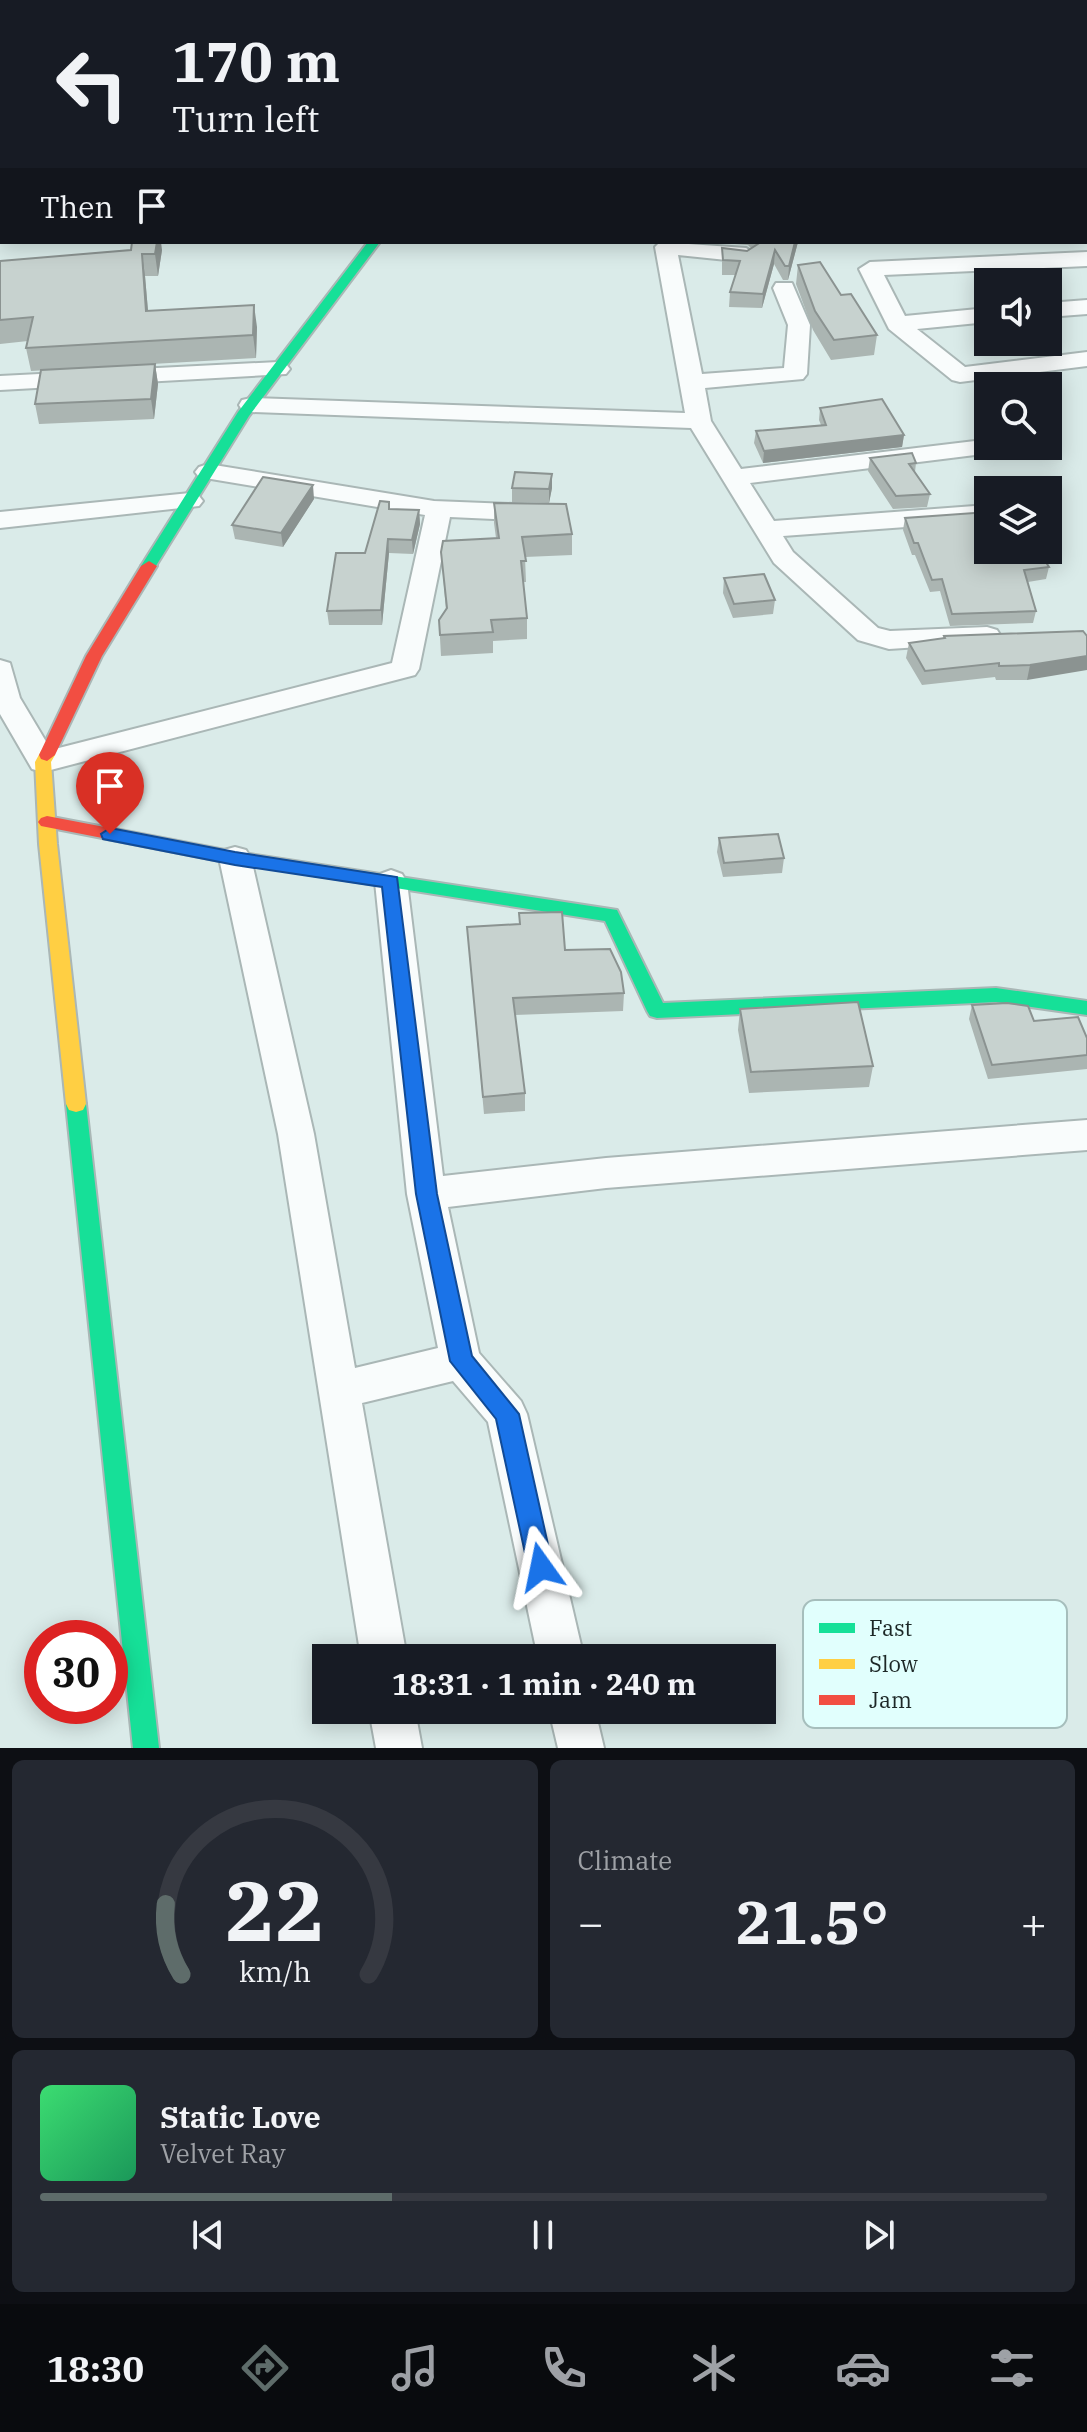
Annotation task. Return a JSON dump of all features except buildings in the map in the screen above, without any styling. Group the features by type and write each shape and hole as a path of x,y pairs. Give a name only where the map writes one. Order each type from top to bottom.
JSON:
{"street":[{"path":"43,762 94,656 208,472 251,405 372,244"},
{"path":"746,255 666,247 699,421 783,557 868,634 889,640 1019,635"},
{"path":"1087,259 870,269 897,324 960,375 1087,359"},
{"path":"692,382 795,374 799,325 784,288"},
{"path":"1062,309 1087,307"},
{"path":"897,324 974,316"},
{"path":"0,383 278,369"},
{"path":"251,405 699,421"},
{"path":"734,477 974,448"},
{"path":"208,472 434,509 560,515"},
{"path":"0,520 190,501"},
{"path":"43,762 405,669 438,514"},
{"path":"766,529 974,514"},
{"path":"0,669 5,698 43,762 146,1748"},
{"path":"47,822 235,858 611,915 657,1011 996,995 1087,1008"},
{"path":"235,858 296,1134 382,1644"},
{"path":"391,882 426,1194 461,1361 507,1414 558,1644"},
{"path":"426,1194 606,1173 1087,1135"},
{"path":"339,1390 461,1361"},
{"path":"395,1724 399,1748"},
{"path":"575,1724 581,1748"}],"traffic: fast":[{"path":"149,566 243,415 372,244"},
{"path":"230,857 611,915 657,1011 996,995 1087,1008"},
{"path":"76,1104 146,1748"}],"traffic: slow":[{"path":"47,755 43,762 48,844 76,1104"}],"traffic: jam":[{"path":"47,755 94,656 149,566"},
{"path":"47,822 230,857"}],"route":[{"path":"110,834 235,858 391,882 426,1194 461,1361 507,1414 541,1567"}]}
